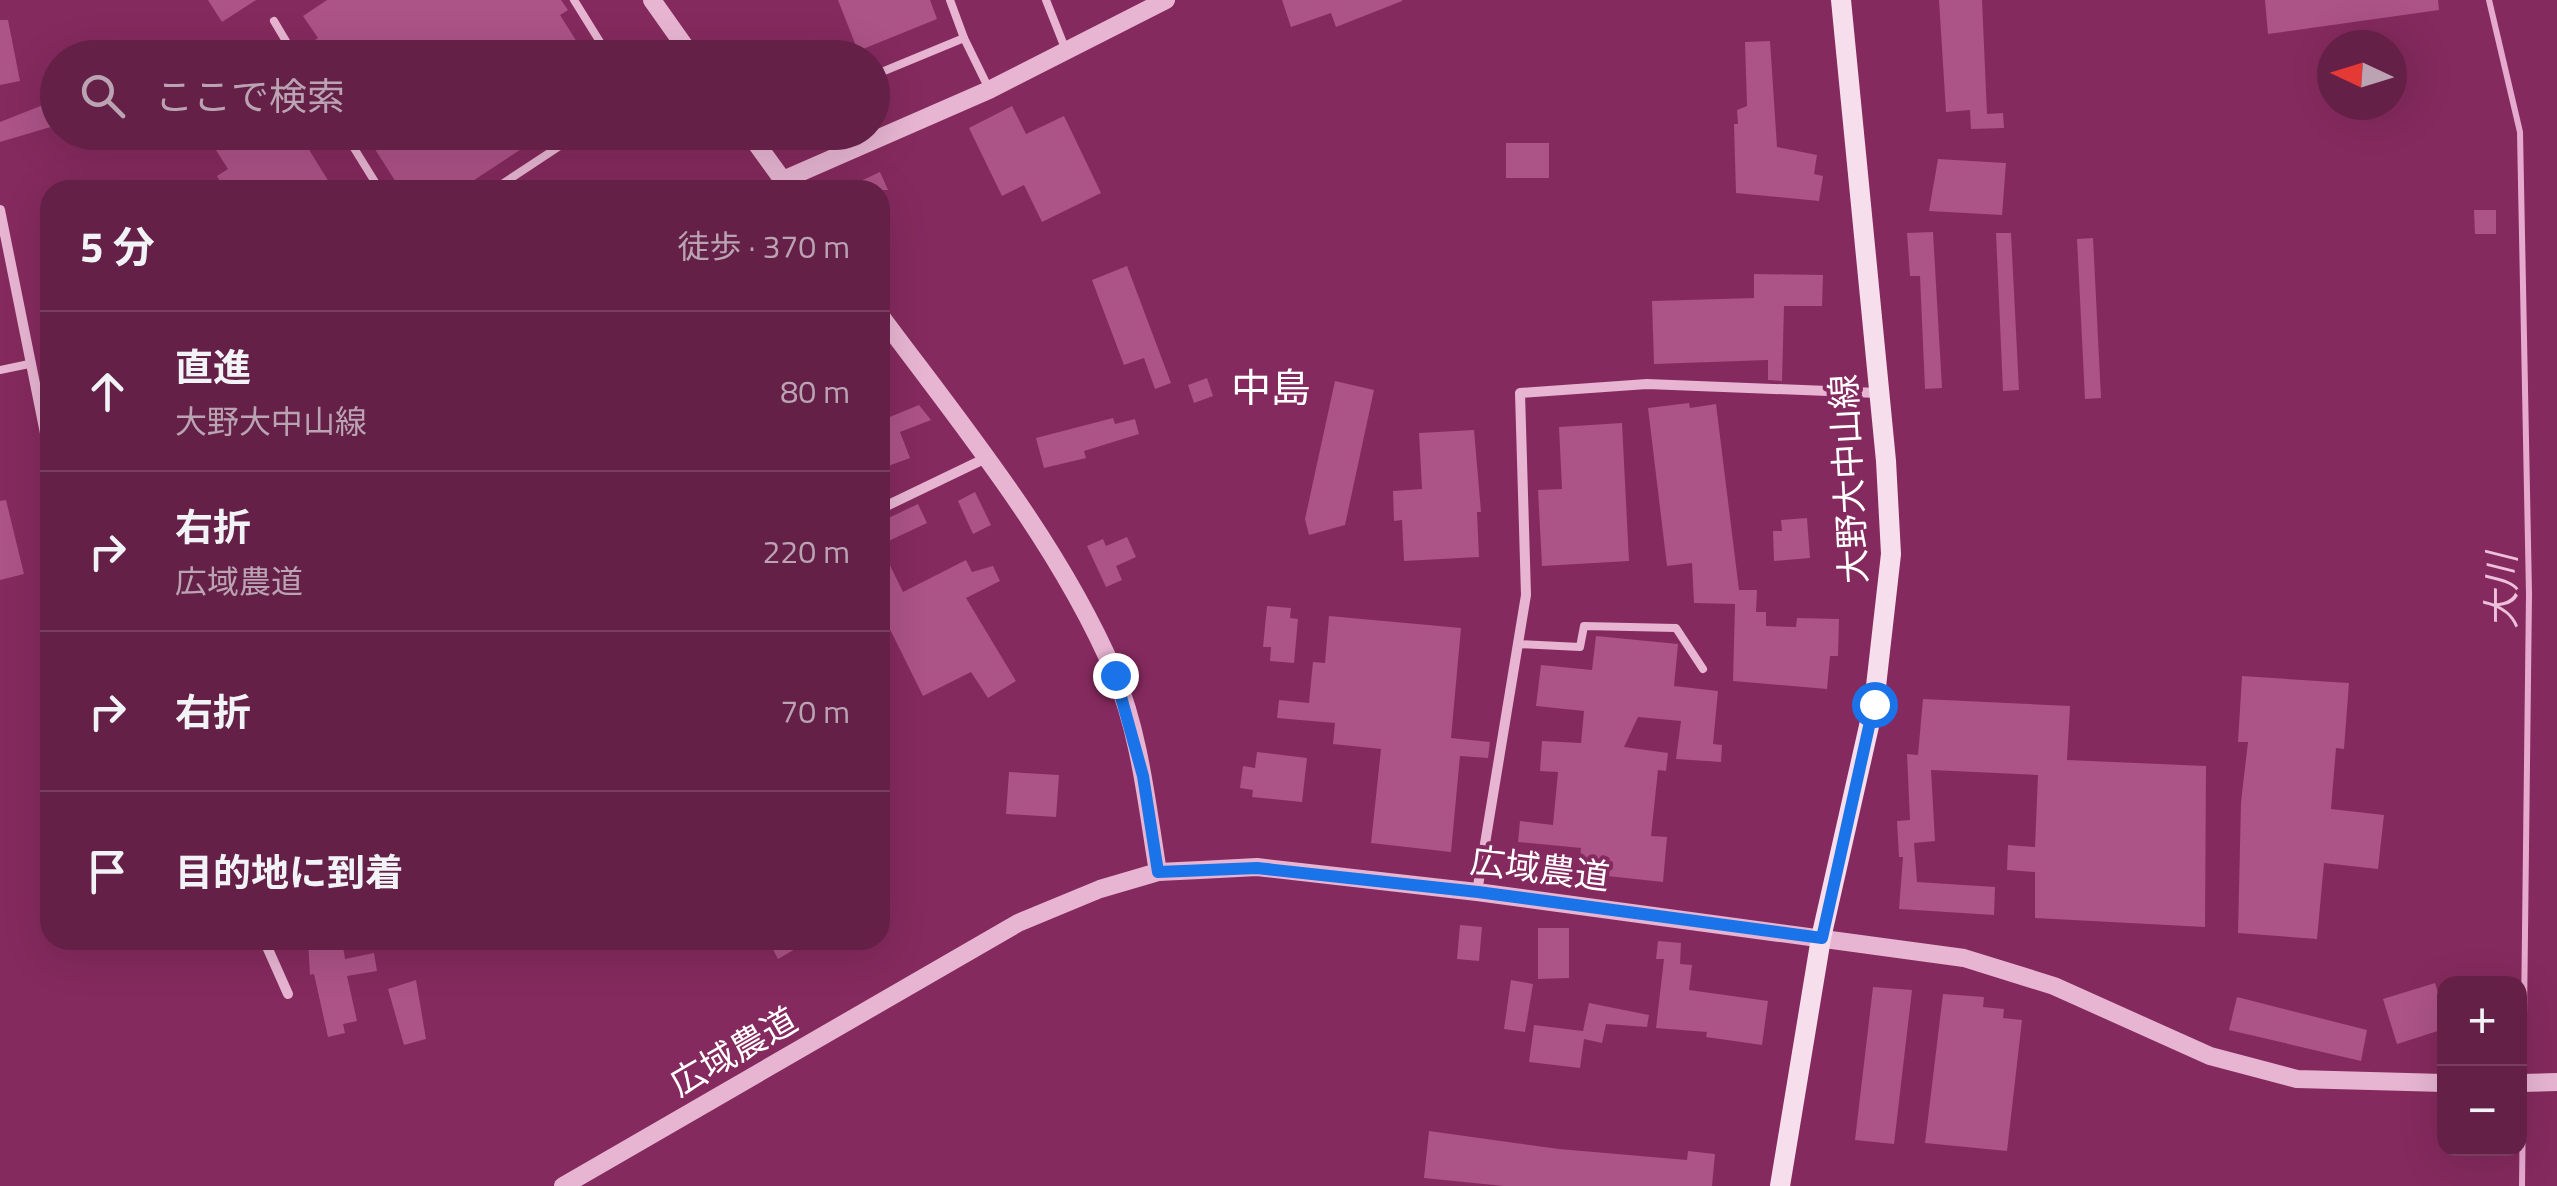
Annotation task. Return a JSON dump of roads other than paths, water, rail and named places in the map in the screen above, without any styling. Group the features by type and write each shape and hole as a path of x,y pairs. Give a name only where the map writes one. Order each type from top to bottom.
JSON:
{"main road":[{"name":"大野大中山線","path":"1780,1186 1822,938 1874,704 1886,626 1890,554 1840,0"}],"street":[{"path":"652,0 680,40"},
{"path":"890,128 989,90 1166,0"},
{"path":"761,150 783,180"},
{"path":"795,180 845,150"},
{"path":"0,210 3,242 40,413"},
{"path":"890,329 1054,560 1115,675 1143,776 1158,872"},
{"path":"1478,892 1526,595 1520,393 1647,384 1878,394"},
{"path":"890,504 984,460"},
{"name":"広域農道","path":"563,1186 1018,923 1066,900 1158,872 1257,868 1478,892 1822,938 1982,964 2054,986 2210,1056 2297,1079 2437,1083"},
{"path":"268,950 288,994"},
{"path":"2527,1082 2556,1082"}],"lane":[{"path":"574,0 599,40"},
{"path":"950,0 989,90"},
{"path":"1046,0 1067,52"},
{"path":"274,21 285,40"},
{"path":"890,69 964,38"},
{"path":"355,150 374,180"},
{"path":"508,180 553,150"},
{"path":"0,370 29,364"},
{"path":"1518,644 1580,647 1584,626 1676,628 1704,670"}],"waterway":[{"name":"大川","path":"2489,0 2520,132 2529,594 2522,1186"}],"district":[{"name":"中島","path":"1271,387"}]}
